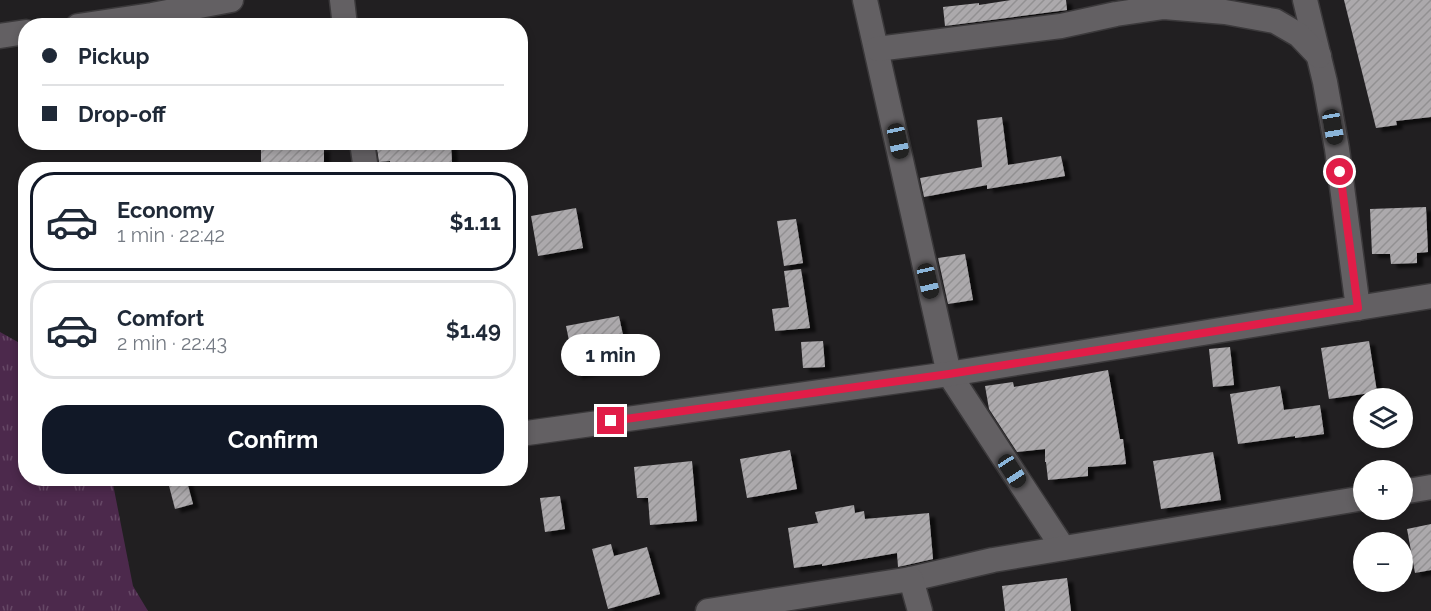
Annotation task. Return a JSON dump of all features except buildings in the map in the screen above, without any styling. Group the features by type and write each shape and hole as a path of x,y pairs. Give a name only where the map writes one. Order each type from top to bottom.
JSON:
{"street":[{"path":"132,18 231,0"},
{"path":"342,0 344,18"},
{"path":"866,0 949,374 1063,548"},
{"path":"1305,0 1319,56 1337,149 1358,308"},
{"path":"877,49 1061,26 1116,14 1164,7 1226,12 1275,21 1299,35 1319,56"},
{"path":"0,36 18,33"},
{"path":"528,433 949,374 1431,296"},
{"path":"1413,490 1431,487"},
{"path":"708,611 911,579 993,560 1353,500"},
{"path":"911,579 920,611"}],"green space":[{"path":"0,332 18,342 18,486 113,486 133,586 148,611 0,611"}],"route":[{"path":"611,421 949,374 1358,308 1340,172"}]}
